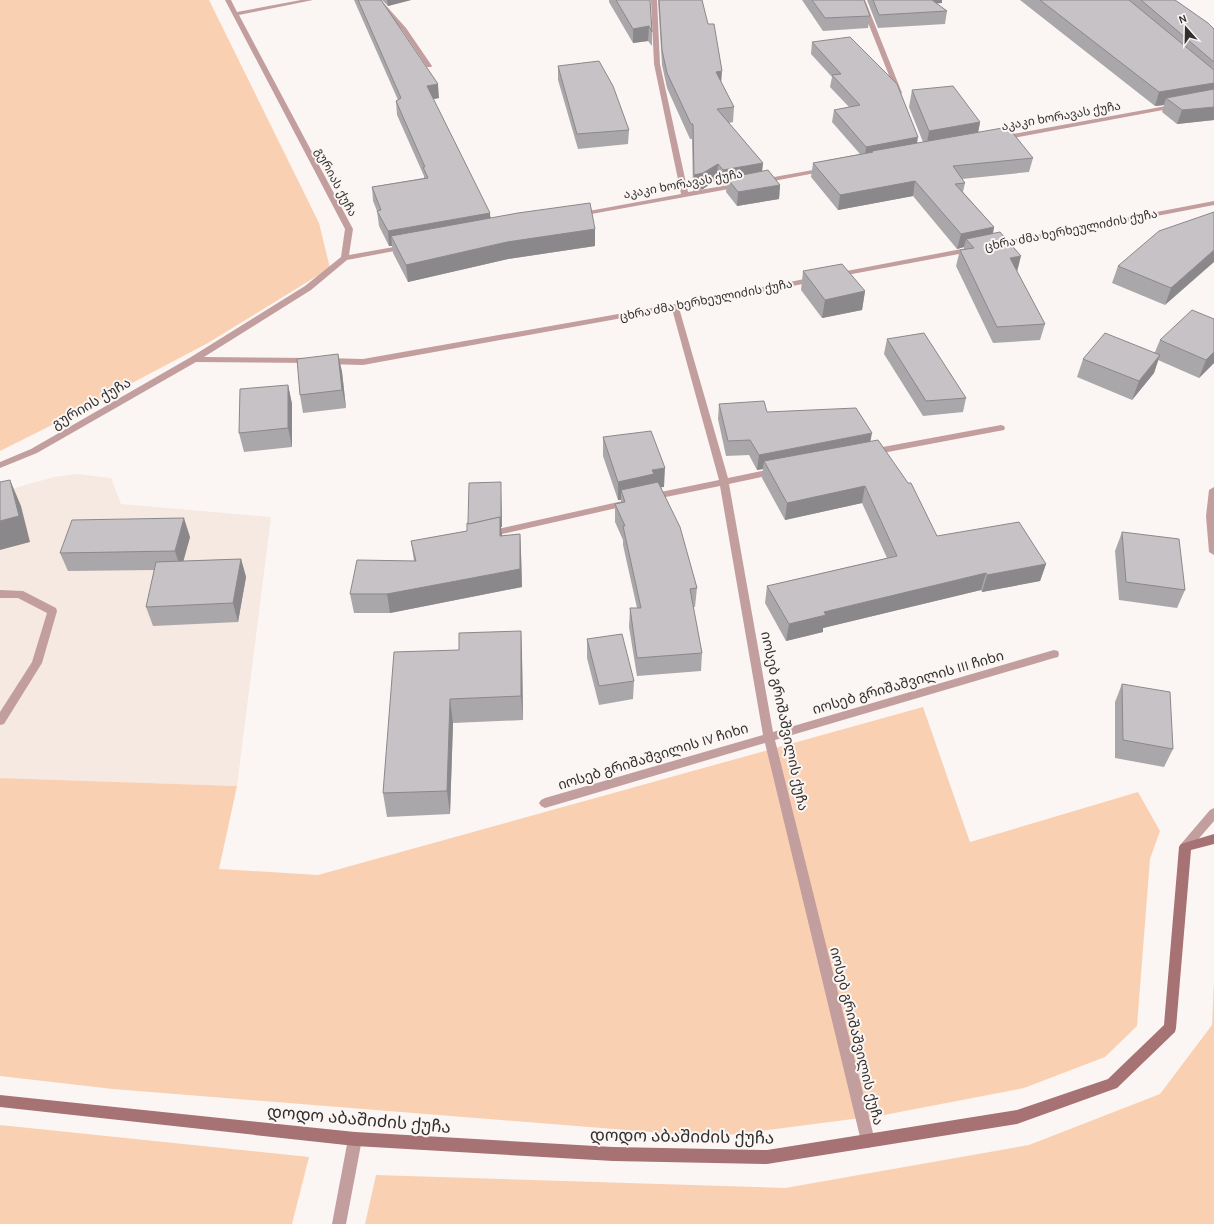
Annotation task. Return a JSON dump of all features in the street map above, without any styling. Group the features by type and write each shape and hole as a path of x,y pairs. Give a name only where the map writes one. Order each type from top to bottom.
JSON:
{"street":[{"name":"გურიას ქუჩა","path":"228,0 349,229 345,258"},
{"path":"236,14 310,0"},
{"path":"378,0 404,29 430,66"},
{"path":"654,0 657,64 686,195"},
{"path":"862,0 902,102"},
{"name":"აკაკი ხორავას ქუჩა","path":"991,140 1183,105"},
{"name":"აკაკი ხორავას ქუჩა","path":"569,216 830,169"},
{"name":"ცხრა ძმა ხერხეულიძის ქუჩა","path":"194,359 363,362 675,306 1214,203"},
{"path":"194,359 308,288 345,258 414,245"},
{"name":"იოსებ გრიშაშვილის ქუჩა","path":"675,306 724,481 770,737 868,1142"},
{"name":"გურიის ქუჩა","path":"0,465 34,451 194,359"},
{"path":"862,454 1002,428"},
{"path":"479,537 724,481 785,469"},
{"path":"1214,490 1211,516 1214,552"},
{"path":"0,594 20,594 52,611 37,663 0,721"},
{"name":"იოსებ გრიშაშვილის III ჩიხი","path":"770,737 1054,654"},
{"name":"იოსებ გრიშაშვილის IV ჩიხი","path":"545,803 770,737"},
{"path":"1185,847 1214,813"},
{"path":"1185,847 1214,839"},
{"name":"დოდო აბაშიძის ქუჩა","path":"0,1101 355,1139 613,1154 767,1157 868,1142 1016,1117 1112,1084 1170,1028 1185,847"},
{"path":"339,1224 355,1139"}],"shaded area":[{"path":"0,0 209,0 319,223 330,268 208,343 0,451"},
{"path":"77,474 111,478 121,504 271,517 237,786 0,778 0,492 54,477"},
{"path":"923,707 970,842 1138,792 1160,831 1150,859 1137,1026 1105,1057 1024,1088 884,1115 713,1137 113,1089 0,1076 0,778 237,786 219,869 318,875"},
{"path":"1214,979 1214,1224 365,1224 376,1175 785,1188 1029,1145 1160,1094 1212,1025"},
{"path":"0,1125 309,1157 292,1224 0,1224"}],"building":[{"path":"358,0 381,0 438,84 427,86 490,213 388,231 377,211 381,210 372,187 428,178 423,167 425,167 396,101 401,98"},
{"path":"616,0 650,0 652,32 649,26 633,29"},
{"path":"659,0 702,0 708,24 714,24 722,71 716,72 734,107 717,109 763,163 723,170 718,164 703,173 694,175 693,124 691,124 667,73 662,50"},
{"path":"812,0 864,0 870,16 825,18"},
{"path":"873,0 932,0 947,11 879,15"},
{"path":"1040,0 1129,0 1214,70 1214,83 1159,92"},
{"path":"1141,0 1175,0 1208,23 1214,29 1214,62"},
{"path":"850,37 897,84 918,137 866,147 834,110 860,105 832,75 841,74 812,42"},
{"path":"599,61 613,86 629,130 577,134 558,66"},
{"path":"953,86 980,122 929,131 912,90"},
{"path":"1214,89 1214,107 1182,110 1166,98"},
{"path":"1008,127 1033,158 953,166 965,183 955,184 994,227 961,234 915,181 840,195 813,163 873,152 872,151"},
{"path":"768,170 780,185 738,192 727,178"},
{"path":"590,203 595,229 507,242 406,265 391,236 518,213"},
{"path":"1214,212 1214,250 1171,288 1118,266 1159,231"},
{"path":"1000,232 1021,256 1010,258 1045,324 997,327 960,250 974,248 966,239"},
{"path":"842,264 865,291 825,300 803,271"},
{"path":"1192,310 1214,319 1214,352 1206,360 1160,340"},
{"path":"924,333 966,398 926,401 887,339"},
{"path":"1105,333 1160,355 1139,381 1083,359"},
{"path":"338,354 342,390 300,395 297,359"},
{"path":"288,385 288,428 239,433 240,389"},
{"path":"764,401 767,412 856,408 872,433 759,455 750,440 728,441 719,404"},
{"path":"651,431 665,468 652,470 654,474 618,482 603,437"},
{"path":"878,440 908,483 911,483 937,536 1019,522 1046,564 987,575 986,573 824,612 826,615 789,624 767,586 897,556 865,486 787,503 764,461"},
{"path":"10,480 19,516 0,521 0,482"},
{"path":"501,482 501,517 469,524 469,483"},
{"path":"658,482 680,527 697,588 690,589 702,653 637,658 630,608 641,608 623,526 625,526 615,504 625,502 621,490"},
{"path":"500,517 500,536 520,534 520,569 387,594 350,594 357,560 416,561 411,541 467,531 467,523 469,524"},
{"path":"184,518 175,551 60,553 72,520"},
{"path":"1122,532 1179,539 1185,590 1126,582"},
{"path":"241,559 233,603 146,607 156,562"},
{"path":"521,631 521,696 450,699 447,791 383,793 394,652 459,650 459,633"},
{"path":"622,634 634,681 599,686 587,639"},
{"path":"1122,684 1170,692 1173,749 1123,740"}]}
